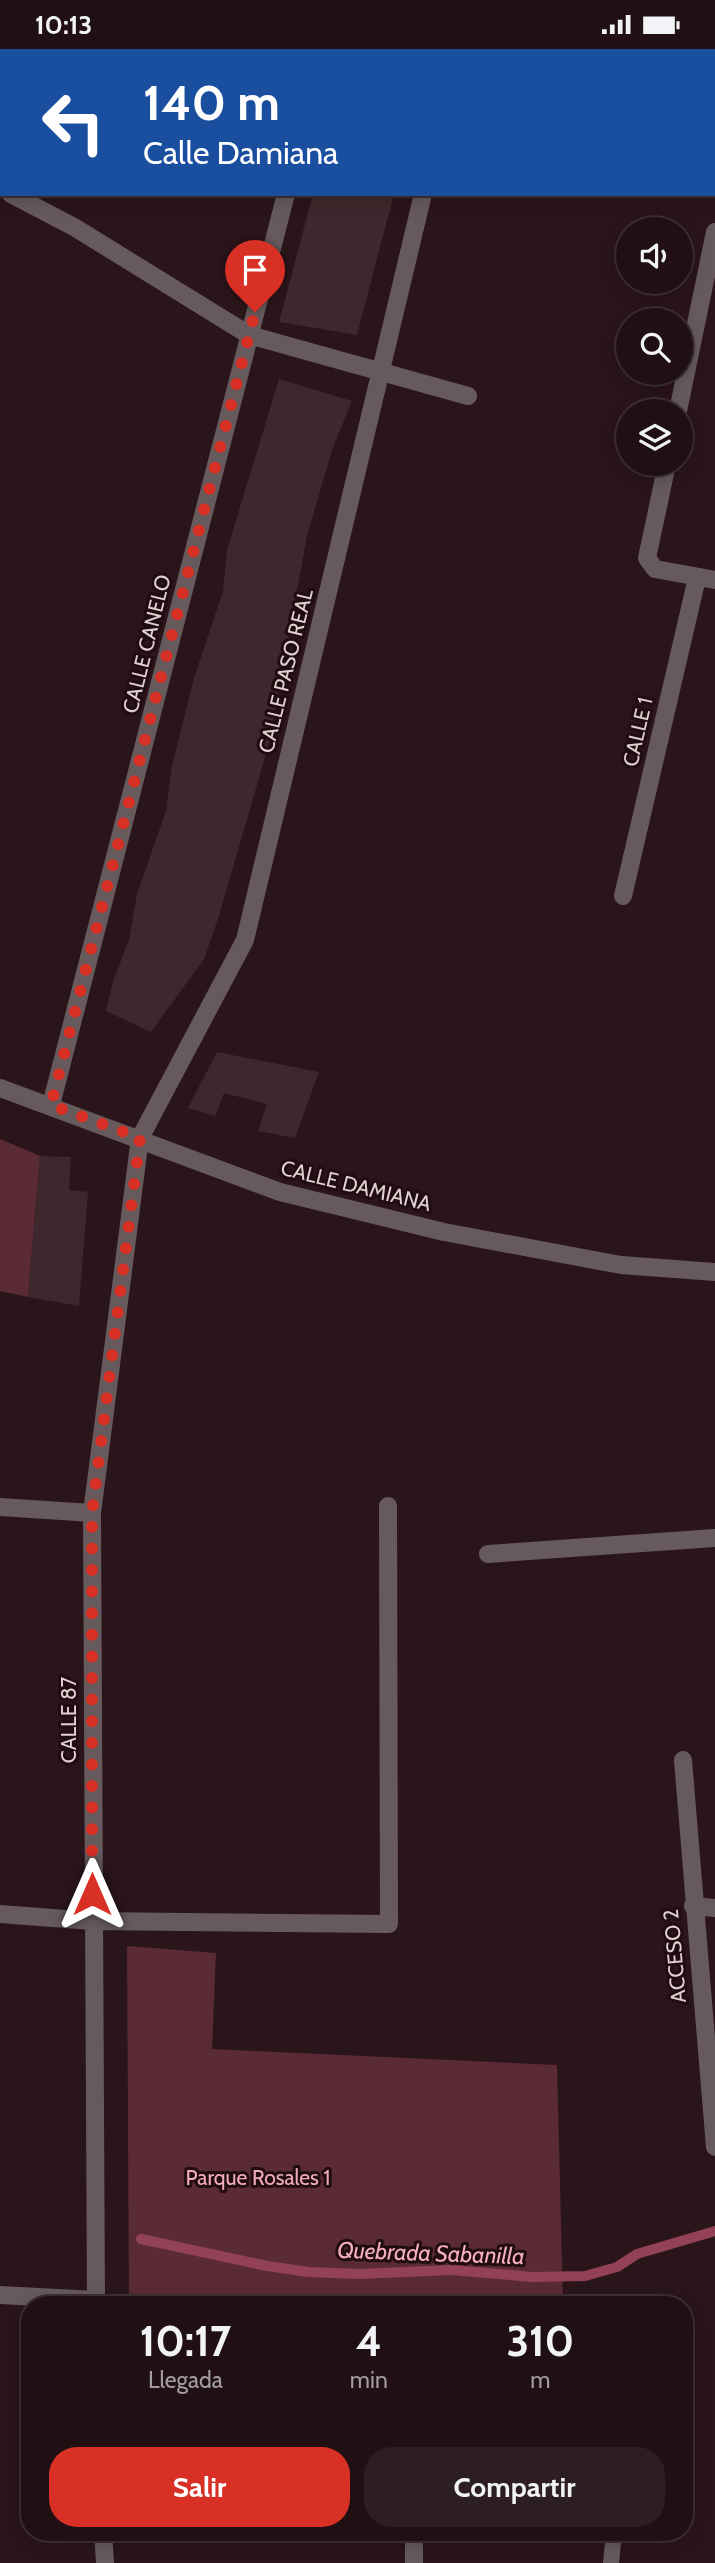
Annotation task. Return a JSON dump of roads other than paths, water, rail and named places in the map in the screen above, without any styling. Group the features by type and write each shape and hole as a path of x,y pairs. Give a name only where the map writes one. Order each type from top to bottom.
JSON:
{"street":[{"path":"16,196 74,227 249,335 468,396"},
{"name":"CALLE CANELO","path":"51,1105 285,196"},
{"name":"CALLE PASO REAL","path":"140,1138 245,940 423,196"},
{"path":"680,399 715,232"},
{"path":"664,476 647,558 655,569 706,579"},
{"name":"CALLE 1","path":"623,896 706,579"},
{"name":"CALLE DAMIANA","path":"0,1088 280,1192 444,1232 621,1265 715,1272"},
{"name":"CALLE 87","path":"96,2296 92,1513 140,1138"},
{"path":"0,1913 92,1921 389,1924 388,1506"},
{"path":"0,1507 92,1513"},
{"path":"488,1554 715,1538"},
{"name":"ACCESO 2","path":"683,1760 693,1906 715,2139"},
{"path":"693,1906 715,1908"},
{"path":"0,2295 21,2297"},
{"path":"103,2541 104,2563"},
{"path":"414,2541 414,2563"}],"lane":[{"path":"611,2563 613,2541"}],"waterway":[{"name":"Quebrada Sabanilla","path":"141,2239 308,2272 359,2274 451,2270 533,2277 585,2276 617,2267 637,2254 715,2231"}],"park label":[{"name":"Parque Rosales 1","path":"258,2178"}]}
